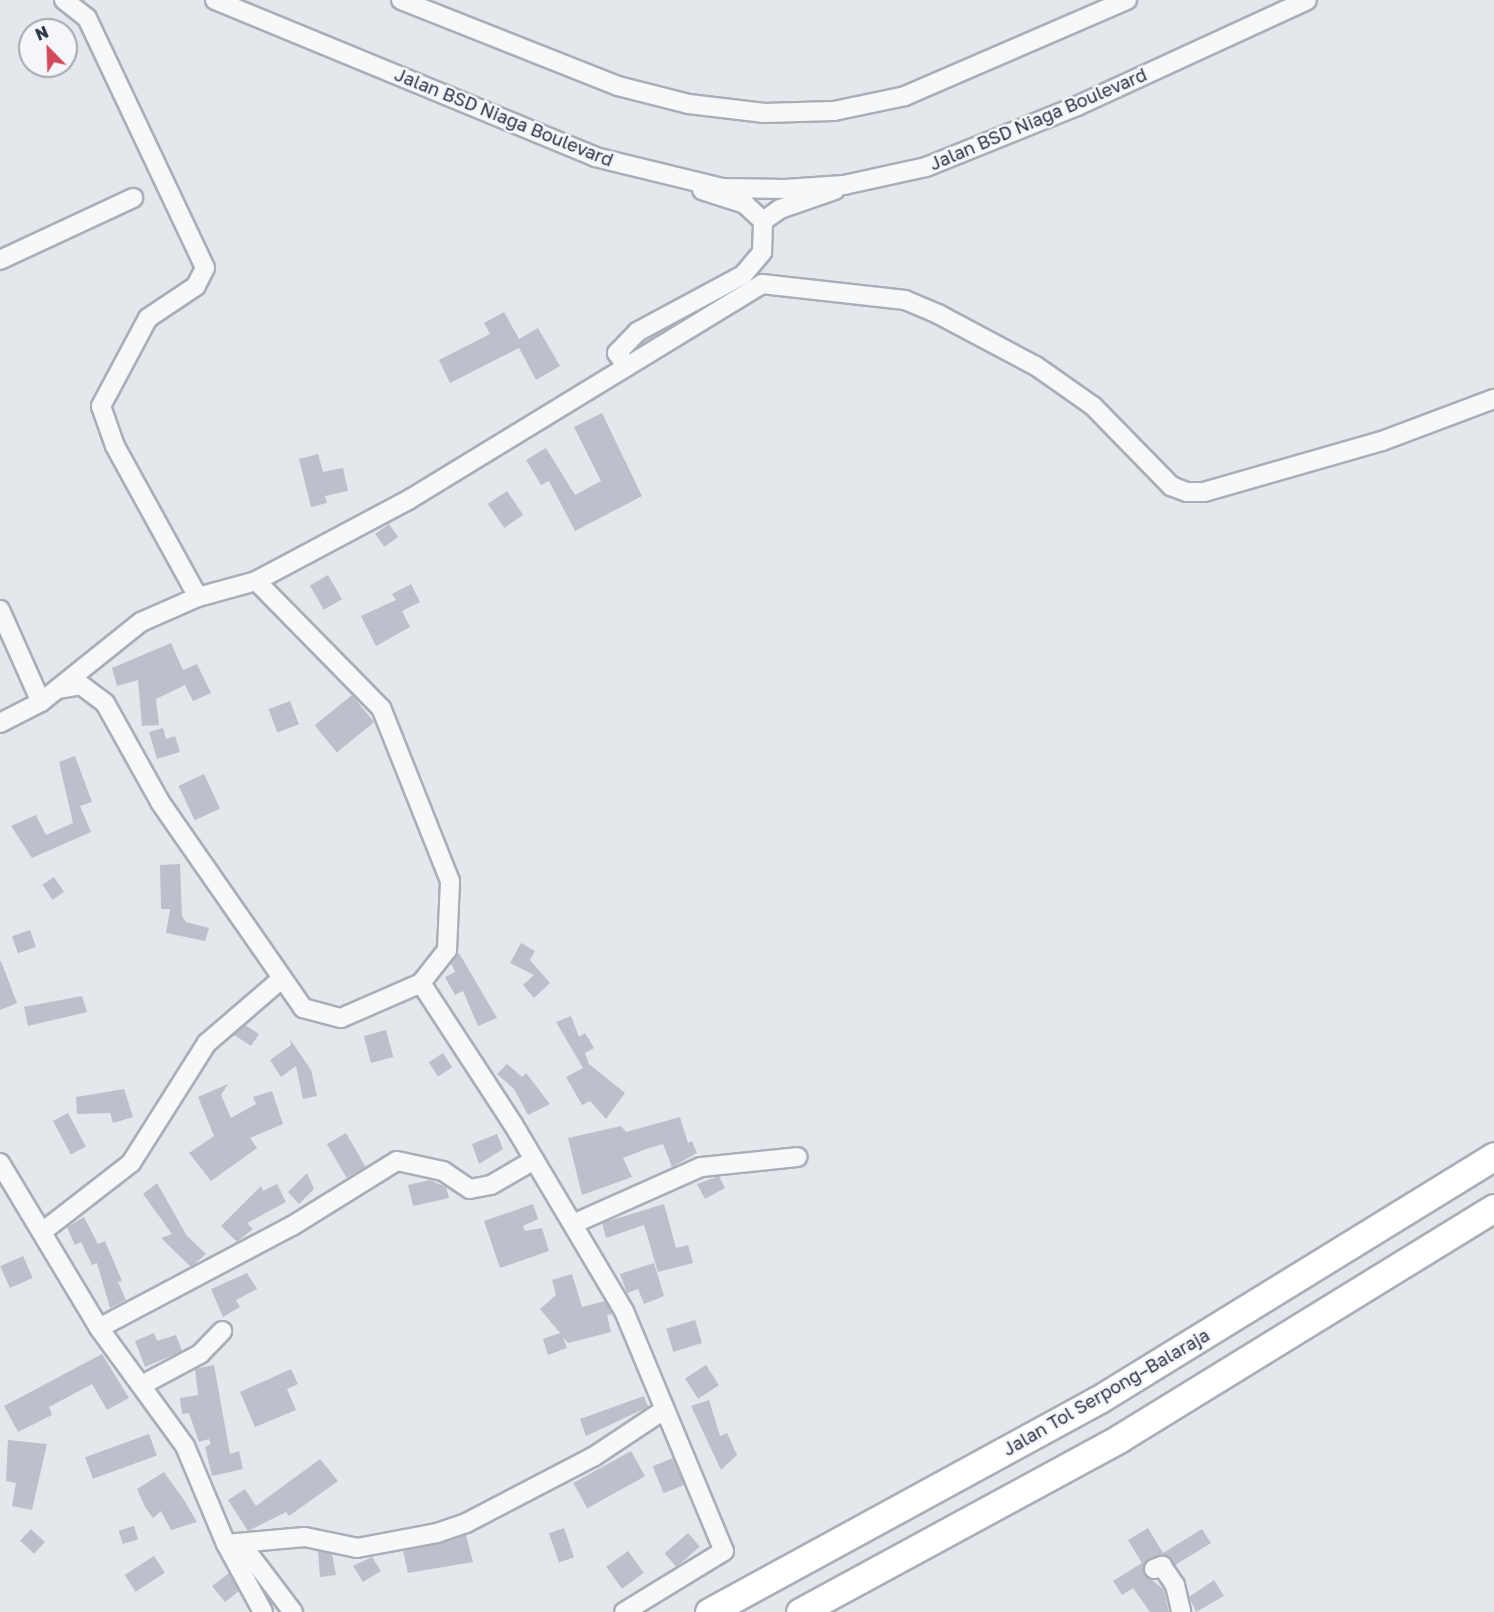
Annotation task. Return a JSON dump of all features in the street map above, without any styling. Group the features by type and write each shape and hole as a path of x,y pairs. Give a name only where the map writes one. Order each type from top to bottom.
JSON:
{"highway":[{"name":"Jalan Tol Serpong–Balaraja","path":"709,1612 1098,1400 1494,1156"},
{"path":"800,1612 1120,1438 1494,1208"}],"street":[{"path":"64,0 87,18 205,268 196,286 148,318 101,406 115,446 198,597"},
{"name":"Jalan BSD Niaga Boulevard","path":"215,0 595,157 722,188 844,185 926,167 1005,137 1307,0"},
{"path":"401,0 618,86 689,104 764,113 834,111 905,96 1127,0"},
{"path":"676,177 729,203 745,204 764,221"},
{"path":"626,365 617,353 637,332 754,266 762,252 764,221 780,209 844,185"},
{"path":"0,260 133,198"},
{"path":"0,723 41,702 113,640 198,597 256,581 410,499 762,284 905,300 1036,366 1093,406 1171,486 1187,492 1204,492 1393,438 1494,399"},
{"path":"56,689 81,685 105,703 160,802 279,981 303,1008 340,1018 421,983 447,950 450,881 381,708 256,581"},
{"path":"0,610 41,702"},
{"path":"42,1232 131,1163 207,1043 279,981"},
{"path":"421,983 534,1160 624,1311 724,1551 624,1612"},
{"path":"573,1224 701,1167 797,1157"},
{"path":"99,1328 292,1226 397,1161 442,1171 470,1189 491,1185 534,1160"},
{"path":"0,1163 99,1328 185,1446 235,1545 263,1612"},
{"path":"142,1385 200,1354 222,1331"},
{"path":"235,1545 305,1537 357,1548 466,1523 602,1452 664,1410"},
{"path":"235,1545 293,1612"},
{"path":"1154,1569 1162,1566 1175,1585 1181,1612"}],"building":[{"path":"504,312 519,339 538,328 560,366 536,380 519,348 450,383 439,360 490,334 484,323"},
{"path":"602,413 642,496 575,531 549,481 541,485 526,460 546,448 575,495 601,481 574,427"},
{"path":"318,454 323,472 343,468 348,491 325,496 327,503 311,507 299,459"},
{"path":"507,491 523,515 504,528 488,504"},
{"path":"389,524 398,537 384,547 375,534"},
{"path":"328,575 342,599 324,610 310,586"},
{"path":"411,584 420,602 402,611 410,627 376,646 361,616 396,600 392,594"},
{"path":"171,643 183,670 197,664 211,693 193,701 185,685 156,699 159,725 142,726 138,680 117,686 112,668"},
{"path":"352,695 374,722 337,752 315,725"},
{"path":"290,701 299,724 277,733 269,709"},
{"path":"163,728 166,739 175,736 180,752 157,759 149,732"},
{"path":"75,756 92,802 80,806 91,832 32,858 11,826 36,815 46,835 73,823 59,762"},
{"path":"204,774 220,808 195,820 179,786"},
{"path":"180,864 182,916 186,922 209,928 205,941 166,933 170,909 161,909 160,865"},
{"path":"54,877 64,892 52,900 42,885"},
{"path":"30,930 36,947 18,953 12,936"},
{"path":"521,943 535,951 530,960 550,983 534,998 523,985 534,975 510,963"},
{"path":"459,953 497,1018 478,1026 463,991 455,995 445,977 455,972 451,963"},
{"path":"0,962 17,1003 0,1010"},
{"path":"82,996 87,1012 28,1026 24,1007"},
{"path":"571,1016 579,1037 585,1033 594,1048 585,1053 589,1064 625,1093 606,1119 590,1101 582,1105 566,1077 583,1068 556,1022"},
{"path":"245,1025 259,1034 251,1046 234,1035"},
{"path":"386,1030 393,1057 371,1063 364,1036"},
{"path":"290,1039 311,1070 317,1096 303,1099 296,1066 281,1077 270,1060 291,1045"},
{"path":"443,1053 452,1067 438,1077 429,1062"},
{"path":"507,1064 522,1077 526,1073 550,1104 528,1115 514,1089 497,1074"},
{"path":"228,1084 221,1095 231,1118 256,1104 253,1097 272,1091 283,1124 250,1138 257,1148 211,1181 189,1153 214,1136 198,1097"},
{"path":"124,1089 133,1117 113,1123 110,1113 77,1114 76,1097"},
{"path":"68,1113 86,1147 71,1155 53,1121"},
{"path":"680,1117 688,1143 692,1141 697,1153 672,1167 663,1144 646,1149 623,1158 632,1177 582,1195 568,1138 621,1126 626,1132"},
{"path":"346,1133 366,1167 346,1178 327,1144"},
{"path":"497,1134 503,1149 479,1164 472,1144"},
{"path":"307,1173 314,1189 299,1204 288,1192"},
{"path":"719,1176 725,1188 705,1199 697,1184"},
{"path":"430,1180 446,1187 449,1198 413,1206 408,1185"},
{"path":"157,1183 187,1236 206,1254 191,1267 161,1238 172,1234 143,1194"},
{"path":"277,1184 286,1202 247,1223 253,1229 237,1242 221,1226 261,1186 263,1191"},
{"path":"533,1204 538,1219 523,1226 525,1231 542,1228 549,1251 500,1268 484,1221"},
{"path":"664,1204 676,1248 688,1245 693,1263 658,1272 644,1225 606,1238 602,1223"},
{"path":"84,1217 98,1244 105,1241 122,1281 118,1282 126,1300 110,1308 97,1263 92,1265 81,1242 75,1245 67,1227"},
{"path":"23,1256 33,1278 10,1288 0,1266"},
{"path":"654,1263 664,1296 644,1304 638,1289 627,1293 620,1274"},
{"path":"247,1273 257,1289 236,1300 240,1307 223,1317 211,1289"},
{"path":"572,1274 582,1307 605,1301 612,1314 607,1315 611,1332 568,1343 563,1337 567,1348 548,1355 543,1339 560,1333 540,1309 556,1295 552,1280"},
{"path":"695,1320 702,1343 673,1352 666,1329"},
{"path":"154,1333 157,1341 176,1335 182,1351 145,1367 135,1341"},
{"path":"102,1354 129,1398 107,1410 92,1384 49,1407 52,1415 18,1432 4,1406"},
{"path":"214,1365 230,1454 239,1451 243,1469 212,1476 205,1447 211,1444 209,1439 199,1442 189,1413 182,1414 180,1398 198,1395 195,1369"},
{"path":"706,1365 719,1385 698,1399 685,1379"},
{"path":"291,1369 298,1384 287,1389 296,1410 255,1427 240,1392"},
{"path":"644,1396 648,1407 586,1436 580,1419"},
{"path":"709,1400 720,1436 727,1433 737,1455 721,1470 691,1406"},
{"path":"149,1434 157,1456 93,1479 85,1457"},
{"path":"8,1440 47,1444 32,1510 12,1506 16,1483 6,1481"},
{"path":"631,1451 645,1476 587,1508 573,1483"},
{"path":"673,1458 684,1485 663,1493 653,1466"},
{"path":"320,1459 338,1481 289,1516 286,1512 248,1531 228,1500 245,1489 256,1506"},
{"path":"164,1472 197,1522 171,1530 161,1511 153,1518 145,1507 137,1489"},
{"path":"134,1526 138,1539 123,1544 119,1531"},
{"path":"564,1528 574,1557 559,1563 549,1533"},
{"path":"1148,1528 1163,1553 1202,1529 1211,1543 1175,1565 1163,1555 1145,1562 1144,1573 1164,1590 1169,1612 1150,1612 1133,1588 1122,1595 1113,1581 1142,1563 1128,1540"},
{"path":"31,1529 45,1542 34,1554 20,1541"},
{"path":"688,1533 700,1547 676,1567 665,1553"},
{"path":"466,1535 473,1562 408,1573 403,1551"},
{"path":"318,1551 332,1554 336,1575 320,1577"},
{"path":"628,1551 644,1573 622,1589 606,1567"},
{"path":"154,1556 165,1573 136,1592 125,1575"},
{"path":"372,1557 381,1571 363,1582 353,1566"},
{"path":"229,1573 239,1591 225,1602 212,1586"},
{"path":"1214,1580 1224,1596 1196,1612 1189,1597"}]}
